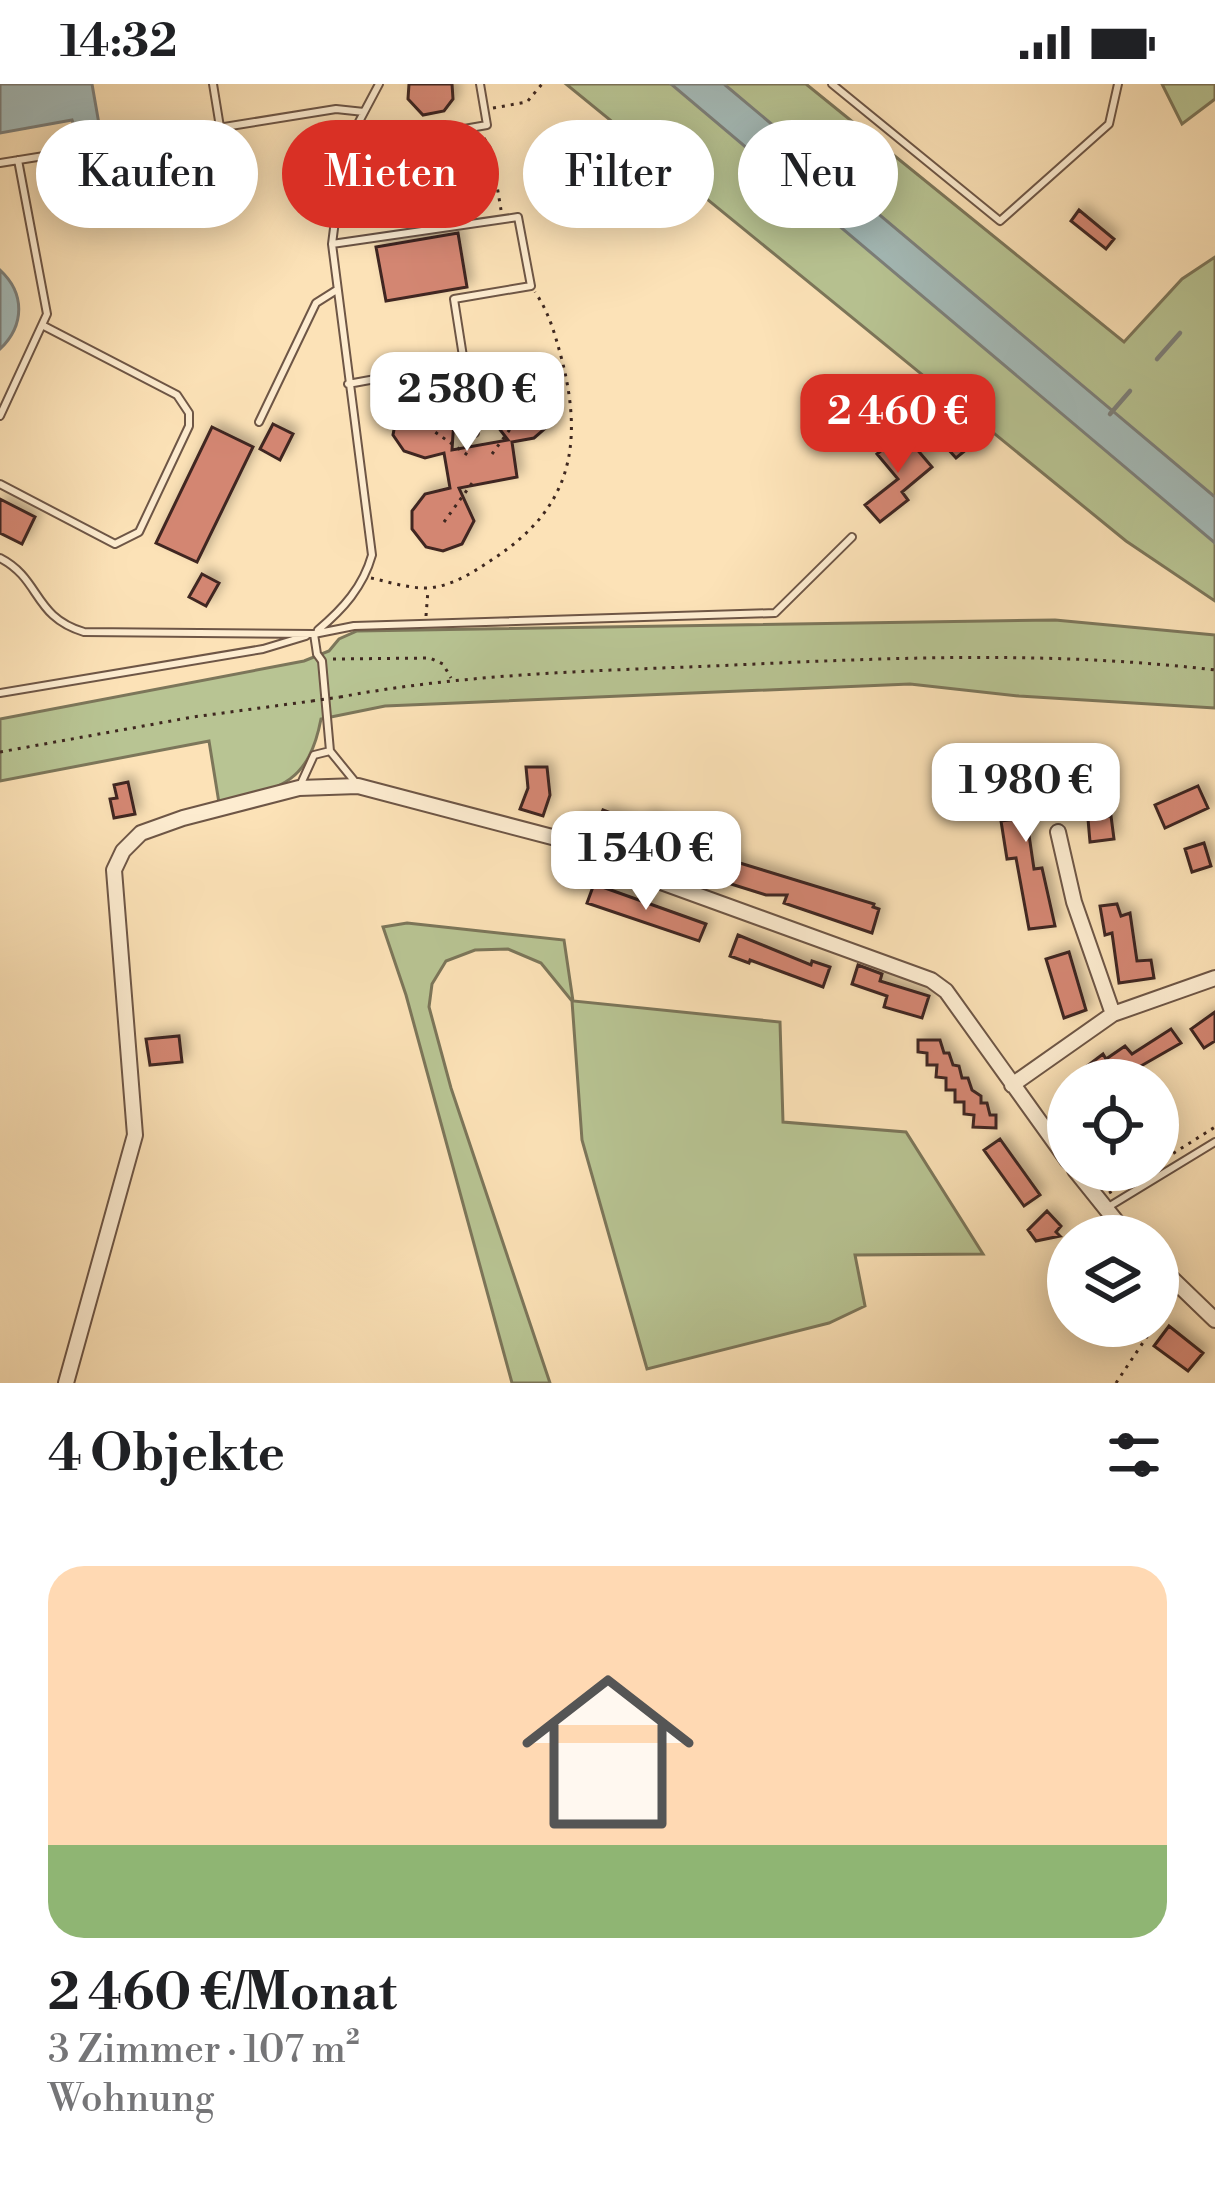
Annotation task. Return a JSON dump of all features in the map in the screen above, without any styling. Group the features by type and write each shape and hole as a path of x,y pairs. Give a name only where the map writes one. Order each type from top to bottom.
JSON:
{"street":[{"path":"66,1383 135,1136 114,870 123,851 141,833 299,788 358,786 556,838 570,849 931,980 946,991 1047,1132"},
{"path":"1058,832 1074,902 1113,1014"},
{"path":"1012,1084 1113,1014 1215,978"},
{"path":"1091,1191 1110,1215"},
{"path":"1180,1286 1215,1320"}],"lane":[{"path":"213,84 219,120"},
{"path":"360,120 379,84"},
{"path":"480,84 486,120"},
{"path":"832,84 1000,221 1109,124 1118,84"},
{"path":"258,121 336,109 364,112"},
{"path":"0,163 36,157"},
{"path":"0,416 4,398 47,314 18,160"},
{"path":"332,244 518,217 530,286 454,299 476,433"},
{"path":"0,558 19,568 60,625 84,632 314,634 343,607 366,577 372,533 335,291 334,228"},
{"path":"260,422 316,303 335,291"},
{"path":"0,484 115,544 127,542 139,532 189,426 189,413 177,395 42,325"},
{"path":"348,384 464,363"},
{"path":"0,693 263,649 354,626 776,613 852,537"},
{"path":"314,634 322,661 330,751 358,786"},
{"path":"299,788 314,755 330,751"},
{"path":"1101,1205 1215,1142"}],"path":[{"path":"484,110 527,102 542,84"},
{"path":"499,200 502,219"},
{"path":"366,577 429,588 462,579 527,537 549,508 568,469 572,425 566,376 549,312 530,286"},
{"path":"492,454 524,410"},
{"path":"428,427 469,456"},
{"path":"444,522 475,478"},
{"path":"425,624 429,588"},
{"path":"0,752 193,717 452,680 1012,655 1215,670"},
{"path":"322,661 430,658 448,668 452,680"},
{"path":"1179,1150 1215,1127"},
{"path":"1101,1205 1119,1191"},
{"path":"1116,1383 1140,1347"}],"green space":[{"path":"566,84 806,84 850,120 738,120 738,224 714,205 714,120 610,120"},
{"path":"1162,84 1215,84 1215,99 1182,124"},
{"path":"898,159 1124,342 1182,279 1215,257 1215,601 1126,541 742,228 898,228"},
{"path":"1055,620 1215,635 1215,708 910,684 385,706 321,719 308,758 287,781 219,803 209,741 0,781 0,719 304,661 329,651 339,639 357,631"},
{"path":"407,923 564,940 573,1001 780,1022 783,1122 906,1132 983,1254 855,1255 865,1306 829,1323 647,1369 582,1140 572,1001 541,963 508,949 475,950 446,961 432,984 429,1007 451,1088 550,1383 512,1383 406,995 383,927"}],"water":[{"path":"0,84 92,84 98,120 36,120 36,126 0,133"},
{"path":"671,84 724,84 767,120 738,120 738,141"},
{"path":"842,228 895,228 1215,497 1215,543"},
{"path":"0,270 14,289 19,309 14,330 0,349"}],"building":[{"path":"409,84 452,84 453,99 444,111 423,115 408,99"},
{"path":"1079,210 1114,239 1106,249 1071,221"},
{"path":"458,233 467,287 386,301 376,247"},
{"path":"522,378 538,382 550,395 553,410 548,426 534,438 512,442 517,477 459,488 474,521 462,544 443,551 426,547 412,529 412,511 425,494 450,488 444,453 425,458 404,451 393,435 398,408 415,396 440,399 454,419 452,450 508,440 491,418 491,400 504,383"},
{"path":"946,413 972,445 956,458 929,428"},
{"path":"273,424 293,434 280,460 260,449"},
{"path":"212,427 253,447 197,562 156,543"},
{"path":"903,433 932,467 902,492 908,500 880,522 865,505 898,479 877,454"},
{"path":"0,499 35,517 22,544 0,533"},
{"path":"202,574 219,583 206,606 189,597"},
{"path":"1030,758 1039,797 1024,801 1034,869 1042,868 1055,926 1029,929 1016,858 1007,859 1001,821 1016,819 1004,765"},
{"path":"526,767 547,767 550,795 543,816 520,809 528,788"},
{"path":"128,782 135,814 114,818 110,799 117,798 114,785"},
{"path":"1198,786 1208,808 1165,828 1155,805"},
{"path":"603,810 642,825 646,815 696,834 688,854 623,828 618,839 594,829 590,840 574,835 580,817 597,823 595,828"},
{"path":"1111,816 1114,839 1090,842 1088,819"},
{"path":"1204,843 1211,866 1192,872 1185,849"},
{"path":"707,853 874,904 879,909 872,933 784,903 787,895 766,895 699,874"},
{"path":"594,884 706,924 699,941 587,903"},
{"path":"1117,904 1121,916 1130,913 1137,961 1151,960 1154,978 1119,983 1112,933 1105,935 1100,906"},
{"path":"738,935 811,965 812,961 830,967 823,987 730,956"},
{"path":"1069,952 1086,1010 1064,1018 1046,959"},
{"path":"858,965 882,974 880,981 929,996 922,1018 884,1007 887,996 852,984"},
{"path":"1215,1012 1215,1041 1204,1048 1191,1029"},
{"path":"1171,1029 1181,1043 1153,1059 1106,1059 1125,1046 1132,1054"},
{"path":"179,1036 182,1062 150,1065 146,1039"},
{"path":"918,1040 940,1040 962,1078 968,1078 981,1103 987,1103 990,1115 996,1115 996,1128 973,1127 974,1115 964,1114 964,1102 955,1102 955,1090 946,1090 946,1078 936,1077 937,1065 927,1065 927,1053 918,1052"},
{"path":"1000,1139 1040,1195 1024,1206 984,1150"},
{"path":"1047,1211 1051,1215 1047,1215 1047,1239 1036,1241 1028,1230"},
{"path":"1179,1334 1203,1353 1188,1371 1155,1347 1179,1347"}],"waterway":[{"path":"1157,359 1180,333"},
{"path":"1110,414 1130,391"}]}
